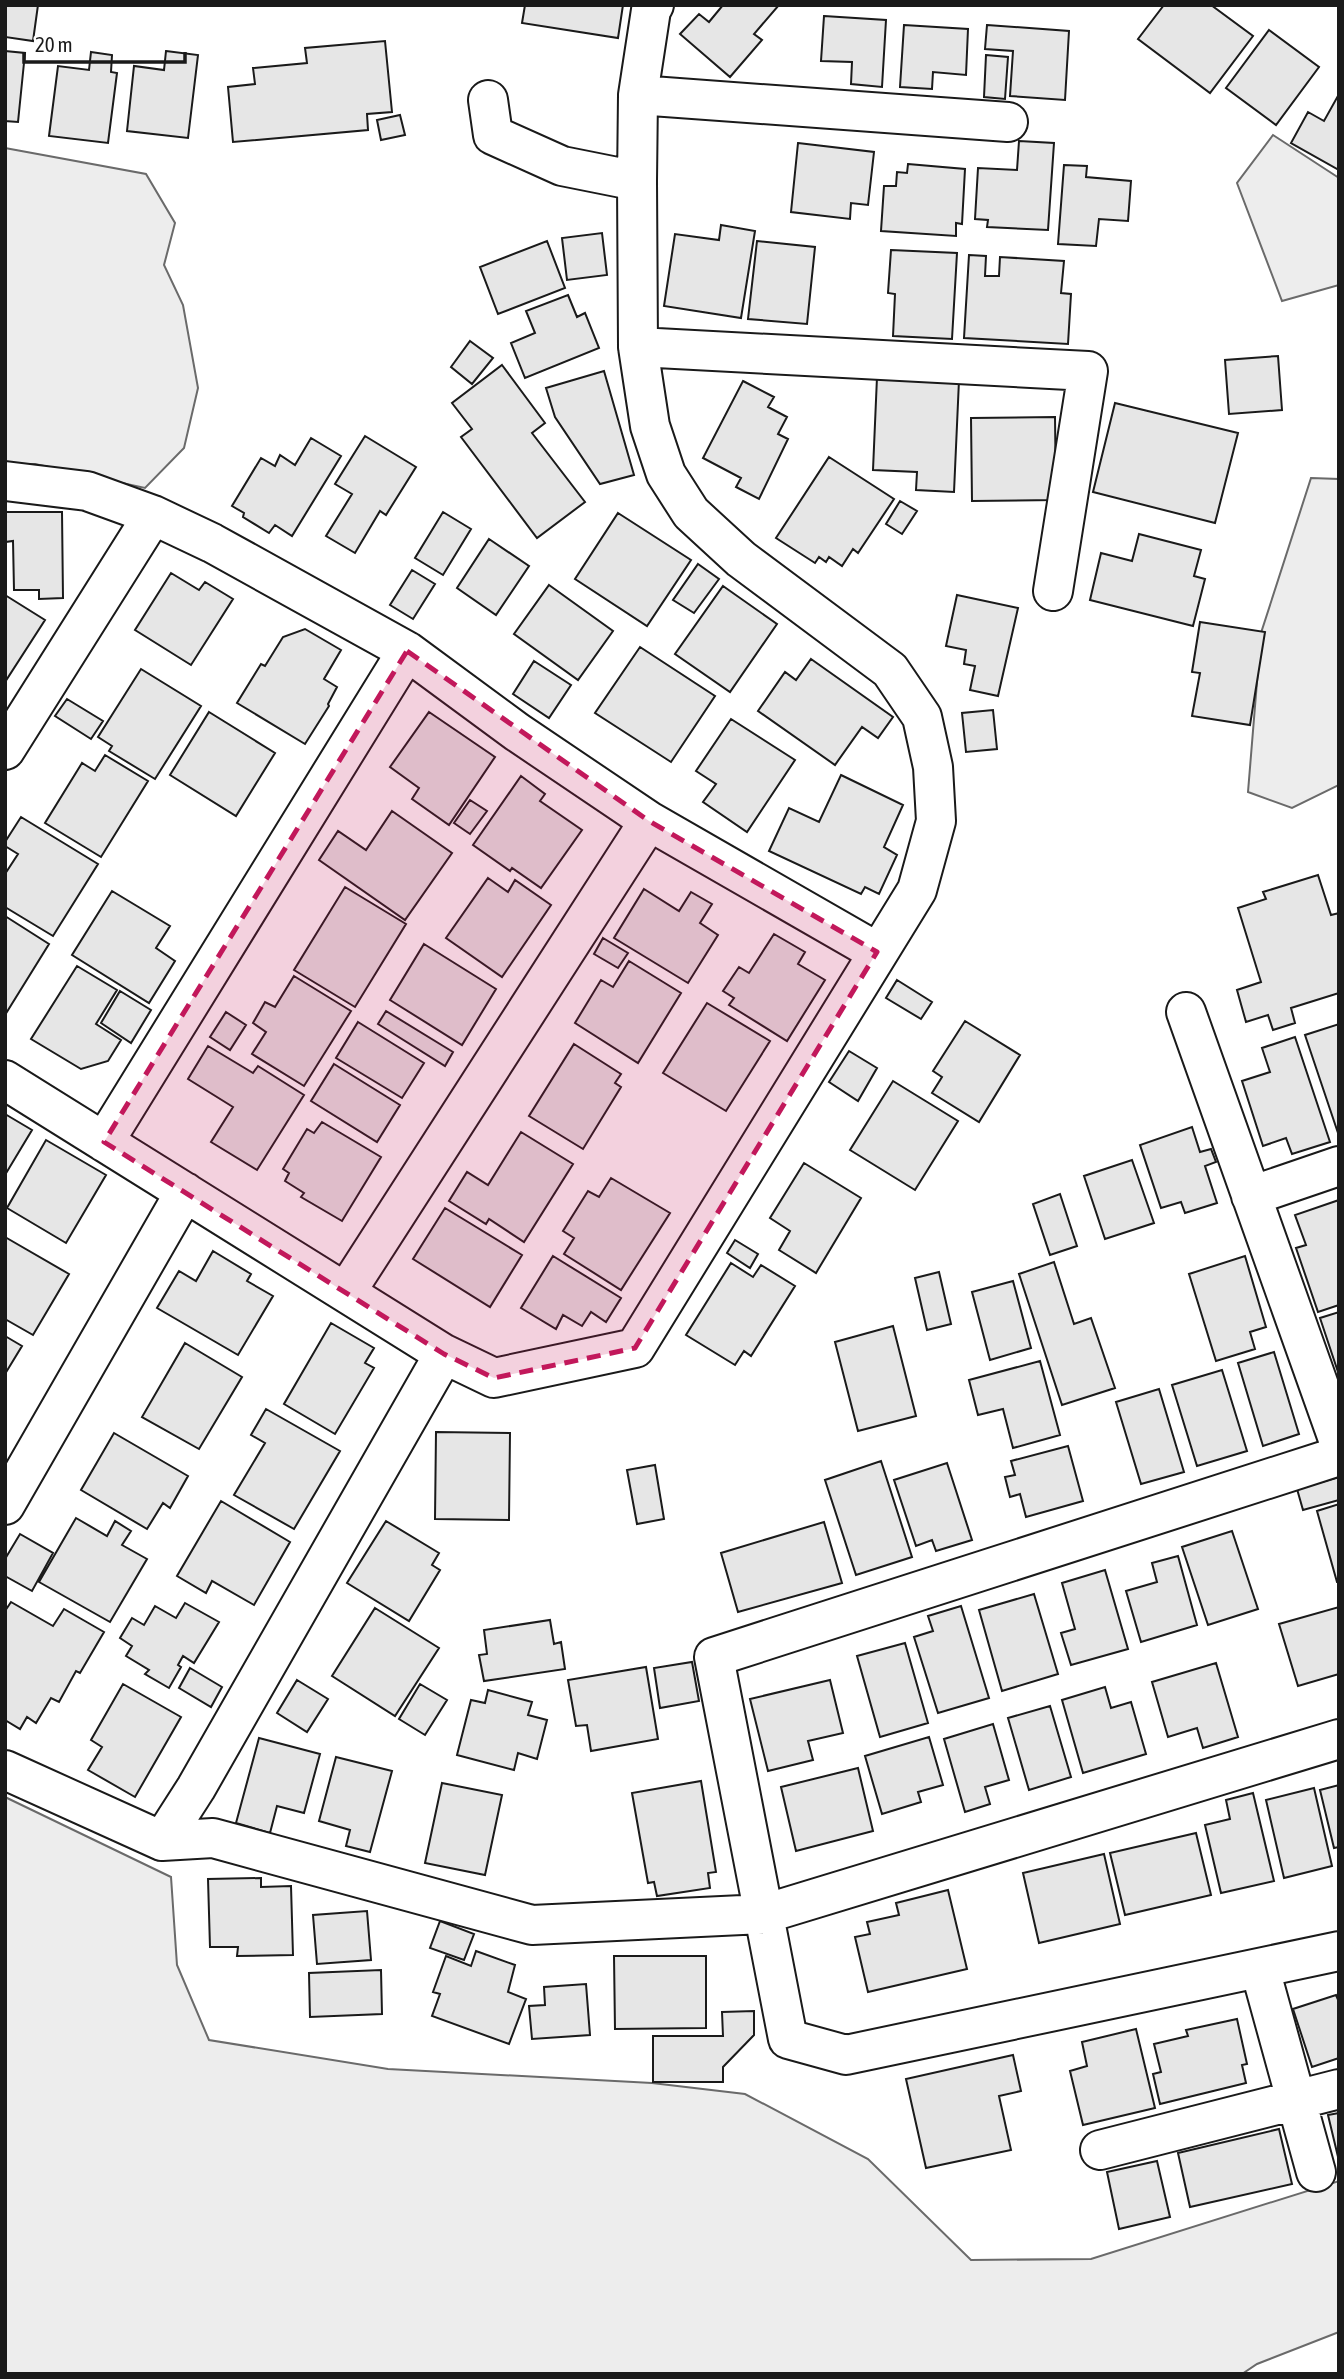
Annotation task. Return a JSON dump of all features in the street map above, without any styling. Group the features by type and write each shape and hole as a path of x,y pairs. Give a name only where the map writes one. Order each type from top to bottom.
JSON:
{"street":[{"path":"5,1080 444,1354 494,1378 635,1348 917,890 936,821 933,767 922,717 890,670 741,559 691,513 666,474 650,426 638,347 637,181 638,95 654,5"},
{"path":"638,95 1009,122"},
{"path":"488,100 493,135 562,166 637,181"},
{"path":"638,347 1088,371 1053,591"},
{"path":"5,481 87,491 153,515 212,543 407,651 517,732 649,821 877,952"},
{"path":"5,750 153,515"},
{"path":"104,1142 407,651"},
{"path":"346,1292 649,821"},
{"path":"1186,1012 1339,1442"},
{"path":"1251,1196 1339,1166"},
{"path":"5,1505 185,1192"},
{"path":"162,1841 196,1788 444,1354"},
{"path":"1339,1455 714,1657 788,2039 846,2054 1339,1951"},
{"path":"5,1770 162,1841 213,1838 532,1925 764,1914 1339,1739"},
{"path":"1260,1969 1316,2172"},
{"path":"1100,2150 1339,2089"}],"highlighted area":[{"path":"407,651 649,821 877,952 635,1348 494,1378 444,1354 104,1142"}],"shaded area":[{"path":"1273,135 1339,178 1339,285 1282,301 1237,183"},
{"path":"5,148 146,174 175,223 164,265 183,305 198,388 184,448 145,488 35,464 5,465"},
{"path":"1311,478 1339,479 1339,785 1292,808 1248,792 1261,633"},
{"path":"5,1797 171,1877 177,1965 209,2040 388,2069 652,2083 745,2094 868,2159 971,2260 1091,2259 1339,2181 1339,2332 1257,2364 1242,2374 5,2374"}],"building":[{"path":"5,5 38,5 33,41 5,37"},
{"path":"525,5 623,5 618,38 522,23"},
{"path":"723,5 779,5 754,34 762,40 730,77 680,34 699,14 709,22"},
{"path":"1164,5 1211,5 1253,36 1210,93 1138,39"},
{"path":"824,16 886,20 882,87 851,84 852,62 821,61"},
{"path":"904,25 968,29 966,75 933,72 932,89 900,87"},
{"path":"987,25 1069,31 1065,100 1010,96 1013,51 985,49"},
{"path":"1269,30 1319,67 1276,125 1226,88"},
{"path":"385,41 392,112 367,114 368,130 233,142 228,87 255,84 253,68 307,63 305,48"},
{"path":"5,51 25,53 18,122 5,121"},
{"path":"166,51 198,55 188,138 127,131 134,66 164,70"},
{"path":"91,52 112,55 111,72 117,73 108,143 49,136 58,66 89,70"},
{"path":"986,55 1008,57 1005,99 984,97"},
{"path":"1339,94 1339,170 1291,143 1308,112 1324,121"},
{"path":"400,115 405,135 381,140 377,120"},
{"path":"1019,141 1054,143 1048,230 987,227 988,220 975,219 978,168 1017,170"},
{"path":"798,143 874,152 868,205 851,203 850,219 791,212"},
{"path":"908,164 965,169 962,224 956,223 956,236 881,231 884,186 896,186 897,172 907,173"},
{"path":"1064,165 1087,166 1086,177 1131,181 1128,221 1099,219 1096,246 1058,244"},
{"path":"721,225 755,231 741,318 664,306 675,234 719,240"},
{"path":"602,233 607,275 567,280 562,238"},
{"path":"547,241 565,288 498,314 480,267"},
{"path":"757,241 815,247 807,324 748,319"},
{"path":"891,250 957,253 952,339 893,336 895,294 888,293"},
{"path":"969,255 986,256 985,276 999,276 1000,257 1064,261 1061,293 1071,294 1068,344 964,338"},
{"path":"568,295 577,317 585,313 599,348 525,378 511,343 535,333 526,311"},
{"path":"470,341 493,358 472,384 451,367"},
{"path":"1278,356 1282,410 1229,414 1225,360"},
{"path":"502,365 545,423 532,433 585,502 537,538 461,437 472,429 452,403"},
{"path":"604,371 634,475 600,484 555,417 546,388"},
{"path":"877,377 959,380 954,492 916,490 917,472 873,470"},
{"path":"743,381 774,397 768,407 787,417 778,434 788,439 759,499 736,487 741,478 703,458"},
{"path":"1115,403 1238,433 1215,523 1093,492"},
{"path":"1055,417 1056,500 972,501 971,418"},
{"path":"365,436 416,467 386,515 380,511 355,553 326,536 352,494 335,484"},
{"path":"311,438 341,456 292,536 275,525 269,533 243,517 244,513 232,506 261,458 275,466 280,455 295,465"},
{"path":"829,457 894,499 858,553 853,549 842,566 829,557 826,562 819,557 815,563 776,538"},
{"path":"900,501 917,511 902,534 886,524"},
{"path":"5,512 62,512 63,598 39,599 39,590 14,590 13,541 5,542"},
{"path":"443,512 471,529 443,575 415,558"},
{"path":"618,513 691,560 647,626 575,579"},
{"path":"1139,534 1201,550 1194,576 1205,579 1193,626 1090,600 1101,553 1132,561"},
{"path":"489,539 529,566 496,615 457,588"},
{"path":"698,564 719,579 694,613 673,600"},
{"path":"412,570 435,584 413,619 390,605"},
{"path":"171,573 199,590 205,582 233,599 191,665 135,630"},
{"path":"549,585 613,631 578,680 514,634"},
{"path":"723,586 777,624 730,692 675,654"},
{"path":"5,595 45,620 5,682"},
{"path":"957,595 1018,608 998,696 970,690 975,666 964,664 966,650 946,646"},
{"path":"1200,622 1265,632 1250,725 1192,716 1200,673 1192,672"},
{"path":"305,629 341,650 324,679 337,687 329,706 305,744 237,703 261,664 265,666 283,637"},
{"path":"640,647 715,696 671,762 595,713"},
{"path":"811,659 893,717 878,738 862,727 835,765 758,711 785,672 796,680"},
{"path":"534,661 571,685 549,718 513,694"},
{"path":"141,669 201,706 155,779 109,751 112,746 98,737"},
{"path":"67,699 103,721 91,739 55,716"},
{"path":"993,710 997,749 966,752 962,713"},
{"path":"209,712 275,753 236,816 170,775"},
{"path":"429,712 495,757 449,825 412,799 419,788 390,767"},
{"path":"731,719 795,760 747,832 703,802 716,784 696,771"},
{"path":"105,755 148,781 101,857 45,823 82,763 95,771"},
{"path":"841,775 903,805 884,847 897,855 879,894 865,887 861,894 769,851 789,808 819,822"},
{"path":"521,776 545,794 540,801 582,830 541,888 512,868 510,871 473,845"},
{"path":"470,800 487,811 470,834 454,823"},
{"path":"392,811 452,853 405,920 319,860 338,831 366,850"},
{"path":"21,817 98,864 53,936 5,907 5,874 18,854 5,846 5,842"},
{"path":"1318,875 1331,915 1339,913 1339,993 1291,1008 1295,1023 1273,1030 1268,1015 1246,1022 1237,990 1261,982 1238,908 1266,899 1263,892"},
{"path":"488,878 508,892 515,880 551,905 502,977 446,938"},
{"path":"345,887 406,924 355,1007 294,970"},
{"path":"644,889 679,911 691,892 712,904 700,923 718,935 688,983 614,938"},
{"path":"112,891 170,926 156,948 175,961 149,1003 72,955"},
{"path":"5,916 49,944 5,1015"},
{"path":"774,934 805,952 798,964 825,980 787,1041 729,1005 734,998 723,991 739,967 749,973"},
{"path":"603,938 628,953 618,968 594,954"},
{"path":"424,944 496,989 462,1045 390,1000"},
{"path":"629,961 681,993 638,1063 575,1023 601,980 613,987"},
{"path":"77,966 117,990 96,1024 121,1040 108,1061 81,1069 31,1039"},
{"path":"294,976 351,1011 304,1086 252,1054 266,1032 253,1023 265,1002 275,1007"},
{"path":"897,980 932,1002 921,1019 886,998"},
{"path":"120,991 151,1010 131,1043 101,1023"},
{"path":"707,1003 770,1041 726,1111 663,1073"},
{"path":"386,1011 453,1052 445,1066 378,1024"},
{"path":"226,1012 246,1025 230,1050 210,1037"},
{"path":"965,1021 1020,1055 979,1122 932,1093 942,1077 933,1071"},
{"path":"358,1022 424,1063 402,1098 336,1058"},
{"path":"1339,1024 1339,1132 1338,1133 1305,1035"},
{"path":"1295,1037 1330,1142 1292,1154 1286,1138 1263,1146 1242,1081 1270,1072 1262,1048"},
{"path":"574,1044 621,1074 615,1083 621,1087 583,1149 529,1116"},
{"path":"208,1046 253,1073 258,1066 304,1095 257,1170 211,1142 233,1107 188,1079"},
{"path":"849,1051 877,1068 858,1101 829,1082"},
{"path":"334,1064 400,1105 377,1142 311,1101"},
{"path":"893,1081 958,1121 915,1190 850,1150"},
{"path":"5,1114 32,1130 5,1175"},
{"path":"322,1122 381,1157 342,1221 301,1197 304,1193 285,1181 289,1173 283,1169 307,1129 314,1133"},
{"path":"1192,1127 1200,1152 1211,1149 1216,1162 1205,1166 1217,1203 1185,1213 1181,1202 1161,1208 1140,1145"},
{"path":"521,1132 573,1164 524,1242 489,1219 486,1224 449,1201 467,1172 488,1185"},
{"path":"46,1140 106,1175 66,1243 7,1208"},
{"path":"1132,1160 1154,1223 1105,1239 1084,1176"},
{"path":"804,1163 861,1198 816,1273 779,1250 790,1231 770,1218"},
{"path":"611,1178 670,1213 621,1290 564,1254 574,1238 563,1231 588,1191 599,1197"},
{"path":"1060,1194 1077,1246 1050,1255 1033,1204"},
{"path":"1339,1200 1339,1305 1318,1312 1296,1248 1306,1245 1295,1215"},
{"path":"445,1208 522,1255 490,1307 413,1259"},
{"path":"5,1237 69,1274 33,1335 5,1319"},
{"path":"735,1240 758,1254 750,1268 727,1253"},
{"path":"213,1251 251,1274 247,1281 273,1296 238,1355 157,1308 179,1271 196,1281"},
{"path":"553,1256 621,1298 606,1322 591,1312 582,1326 563,1315 556,1329 521,1308"},
{"path":"1245,1256 1266,1327 1250,1332 1255,1349 1216,1361 1189,1274"},
{"path":"1054,1262 1074,1324 1091,1318 1115,1388 1062,1405 1019,1274"},
{"path":"731,1263 753,1277 761,1265 795,1286 751,1356 744,1351 735,1365 686,1335"},
{"path":"939,1272 951,1324 927,1330 915,1278"},
{"path":"1013,1281 1031,1348 990,1360 972,1292"},
{"path":"1339,1312 1339,1375 1320,1318"},
{"path":"331,1323 374,1348 365,1363 374,1368 335,1434 284,1404"},
{"path":"893,1326 916,1416 858,1431 835,1342"},
{"path":"5,1336 22,1346 5,1374"},
{"path":"185,1343 242,1377 199,1449 142,1417"},
{"path":"1274,1352 1299,1434 1263,1446 1238,1363"},
{"path":"1040,1361 1060,1435 1013,1448 1003,1409 978,1415 969,1380"},
{"path":"1222,1370 1247,1451 1197,1466 1172,1385"},
{"path":"1159,1389 1184,1472 1141,1484 1116,1402"},
{"path":"266,1409 340,1451 294,1529 234,1495 265,1443 251,1435"},
{"path":"436,1432 510,1433 509,1520 435,1519"},
{"path":"114,1433 188,1476 170,1508 163,1503 147,1529 81,1490"},
{"path":"1068,1446 1083,1501 1026,1517 1020,1494 1010,1497 1005,1477 1015,1475 1011,1461"},
{"path":"881,1461 912,1557 856,1575 825,1480"},
{"path":"947,1463 972,1540 936,1551 932,1540 916,1546 894,1480"},
{"path":"655,1465 664,1519 637,1524 627,1470"},
{"path":"1339,1477 1339,1500 1303,1510 1297,1489"},
{"path":"221,1501 290,1542 254,1605 212,1581 206,1593 177,1576"},
{"path":"1339,1504 1339,1582 1337,1582 1317,1511"},
{"path":"76,1518 107,1536 115,1521 131,1531 122,1545 147,1559 110,1622 39,1582"},
{"path":"386,1521 439,1553 432,1565 440,1570 409,1621 347,1583"},
{"path":"824,1522 842,1583 738,1612 721,1553"},
{"path":"1232,1531 1258,1609 1208,1625 1182,1547"},
{"path":"20,1534 53,1553 32,1591 5,1576 5,1559"},
{"path":"1178,1556 1197,1625 1141,1642 1126,1591 1157,1582 1152,1563"},
{"path":"1105,1570 1128,1649 1071,1665 1061,1633 1075,1629 1062,1583"},
{"path":"1034,1594 1058,1674 1002,1691 979,1610"},
{"path":"11,1602 53,1626 64,1609 104,1632 80,1673 76,1671 59,1702 51,1698 36,1723 27,1717 20,1729 5,1720 5,1611"},
{"path":"185,1603 219,1622 194,1663 183,1656 178,1665 181,1667 169,1688 145,1674 149,1670 126,1656 132,1646 120,1638 132,1618 144,1625 155,1606 176,1618"},
{"path":"961,1606 989,1698 938,1713 914,1637 933,1631 928,1616"},
{"path":"1339,1607 1339,1674 1298,1686 1279,1624"},
{"path":"375,1608 439,1648 395,1716 332,1676"},
{"path":"550,1620 554,1644 561,1642 565,1669 484,1681 479,1655 487,1654 484,1630"},
{"path":"905,1643 928,1723 880,1737 857,1656"},
{"path":"692,1662 699,1701 660,1708 654,1668"},
{"path":"1216,1663 1238,1737 1203,1748 1197,1728 1168,1737 1152,1682"},
{"path":"646,1667 658,1739 591,1751 587,1725 576,1726 568,1680"},
{"path":"190,1668 222,1687 211,1707 179,1688"},
{"path":"297,1680 328,1699 307,1732 277,1713"},
{"path":"830,1680 843,1733 808,1741 813,1760 768,1771 750,1699"},
{"path":"123,1684 181,1717 135,1797 88,1770 102,1747 91,1740"},
{"path":"420,1684 447,1700 425,1735 399,1719"},
{"path":"1105,1687 1111,1708 1131,1702 1146,1754 1083,1773 1062,1700"},
{"path":"488,1690 532,1702 528,1715 547,1720 537,1759 518,1753 514,1770 457,1755 471,1700 485,1703"},
{"path":"1050,1706 1071,1777 1029,1790 1008,1718"},
{"path":"993,1724 1009,1780 985,1787 990,1804 965,1812 944,1739"},
{"path":"929,1737 943,1785 918,1792 921,1802 882,1814 865,1756"},
{"path":"259,1738 320,1754 304,1813 277,1806 270,1833 236,1823"},
{"path":"336,1757 392,1771 370,1852 346,1846 350,1830 319,1821"},
{"path":"858,1768 873,1831 796,1851 781,1787"},
{"path":"701,1781 716,1872 708,1873 710,1888 657,1896 654,1882 648,1883 632,1793"},
{"path":"442,1783 502,1795 485,1875 425,1863"},
{"path":"1339,1785 1339,1847 1334,1848 1320,1790"},
{"path":"1314,1788 1332,1866 1284,1878 1266,1800"},
{"path":"1253,1793 1274,1881 1221,1893 1205,1825 1230,1819 1226,1800"},
{"path":"1196,1833 1211,1895 1125,1915 1110,1853"},
{"path":"1104,1854 1120,1924 1039,1943 1023,1873"},
{"path":"261,1878 261,1887 291,1886 293,1955 237,1956 238,1947 210,1947 208,1879"},
{"path":"948,1890 967,1969 868,1992 855,1937 870,1934 867,1922 899,1915 896,1903"},
{"path":"367,1911 371,1960 317,1964 313,1915"},
{"path":"440,1921 474,1934 464,1960 430,1948"},
{"path":"476,1951 515,1965 508,1992 526,1999 509,2044 432,2016 440,1994 433,1992 446,1956 471,1966"},
{"path":"614,1956 706,1956 706,2028 615,2029"},
{"path":"381,1970 382,2014 310,2017 309,1973"},
{"path":"586,1984 590,2035 532,2039 529,2006 545,2005 544,1987"},
{"path":"1336,1995 1339,2002 1339,2058 1312,2067 1293,2009"},
{"path":"754,2011 754,2035 723,2067 723,2082 653,2082 653,2036 723,2036 722,2012"},
{"path":"1237,2019 1247,2064 1242,2065 1246,2083 1160,2104 1153,2074 1161,2072 1154,2044 1188,2036 1186,2030"},
{"path":"1136,2029 1155,2108 1083,2125 1070,2071 1087,2066 1082,2042"},
{"path":"1013,2055 1021,2091 999,2096 1011,2150 926,2168 906,2079"},
{"path":"1339,2113 1339,2161 1328,2115"},
{"path":"1279,2129 1292,2184 1190,2207 1178,2153"},
{"path":"1157,2161 1170,2217 1119,2229 1107,2172"}]}
